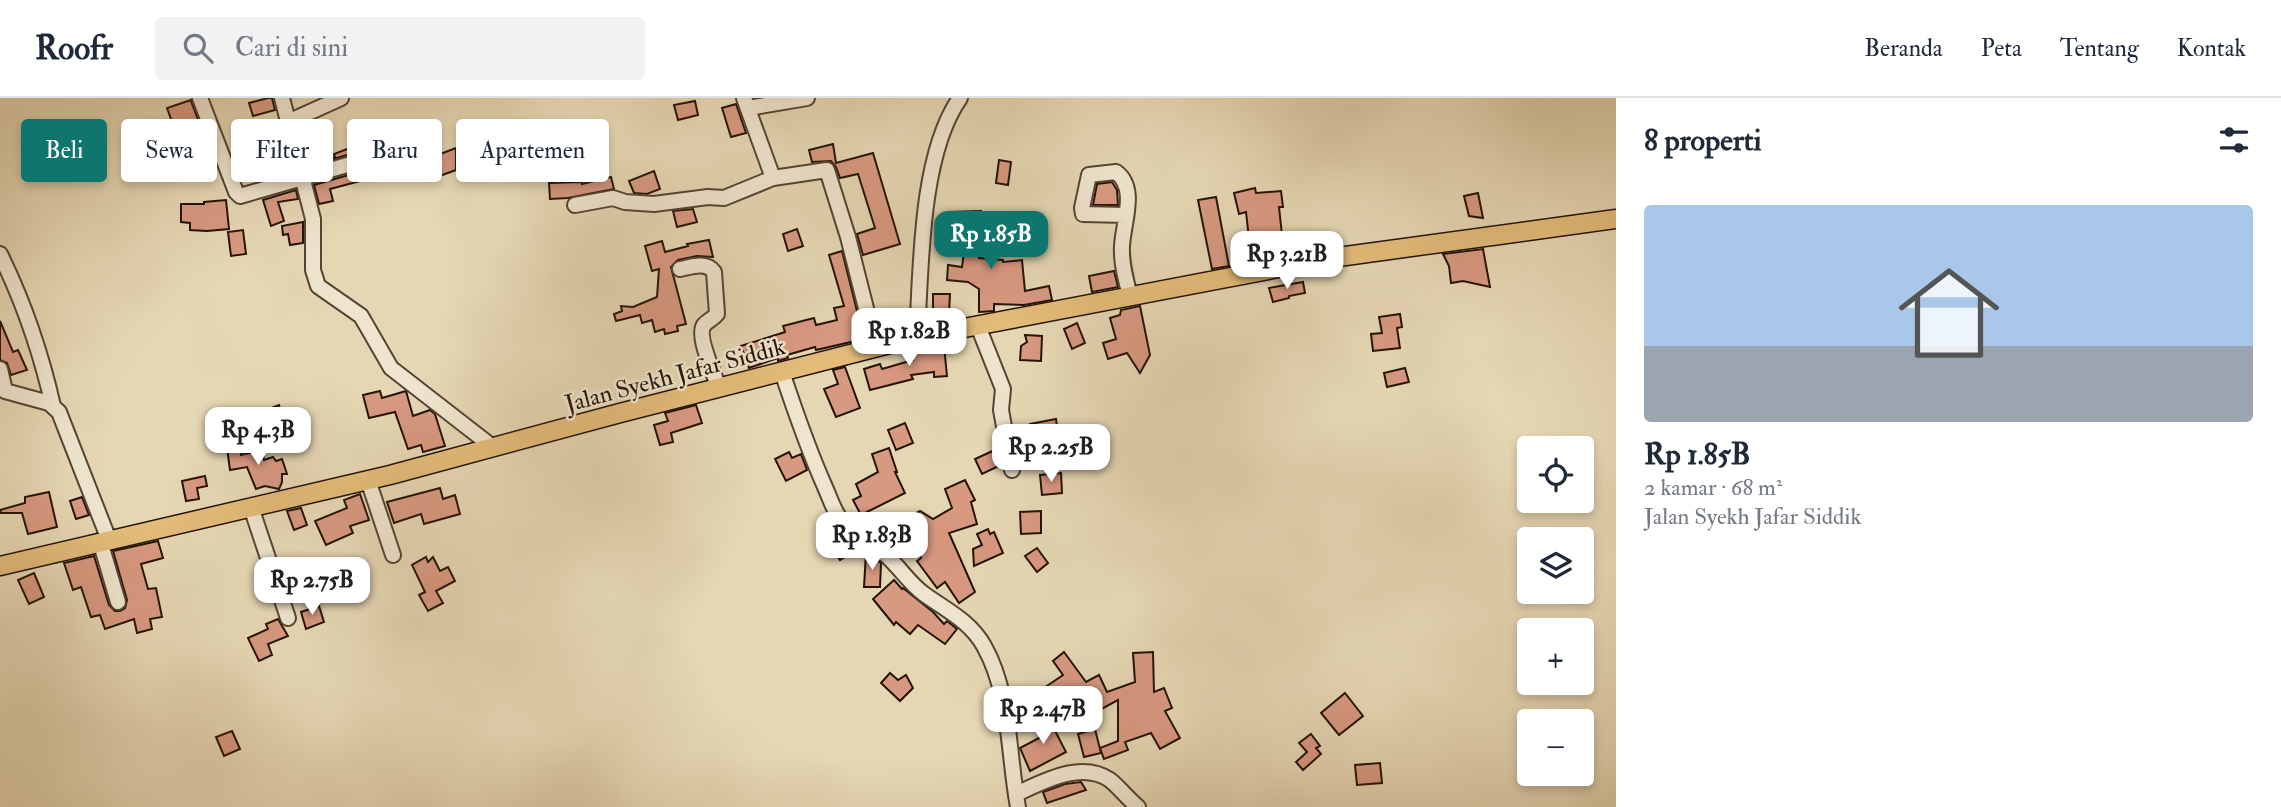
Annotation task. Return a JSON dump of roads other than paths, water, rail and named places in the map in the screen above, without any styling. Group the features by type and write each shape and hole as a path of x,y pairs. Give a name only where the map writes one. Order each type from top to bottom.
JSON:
{"main road":[{"name":"Jalan Syekh Jafar Siddik","path":"0,566 369,480 917,337 1331,258 1616,219"}],"street":[{"path":"200,98 231,178"},
{"path":"282,98 287,119"},
{"path":"295,119 341,98"},
{"path":"773,178 746,103 807,98"},
{"path":"917,337 924,228 933,165 946,122 960,98"},
{"path":"575,205 613,198 625,202 654,204 708,197 724,198 773,178 827,170 848,237 876,348"},
{"path":"232,182 237,194 244,196 293,182"},
{"path":"304,182 313,219 313,270 318,286 361,316 391,368 494,448"},
{"path":"1126,215 1122,248 1130,296"},
{"path":"0,254 27,314 44,366 53,406 61,416 104,541 118,602"},
{"path":"680,269 701,265 708,266 714,272 717,314 705,324 702,332 719,388"},
{"path":"978,326 1003,389 1001,410 1012,470"},
{"path":"0,369 5,391 53,406"},
{"path":"782,372 806,442 838,516 856,536 889,557 921,592 960,619 984,646 1004,703 1017,800 1048,780 1081,772 1097,774 1109,780 1138,807"},
{"path":"369,480 393,555"},
{"path":"251,507 288,618"},
{"path":"1120,790 1123,807"}]}
